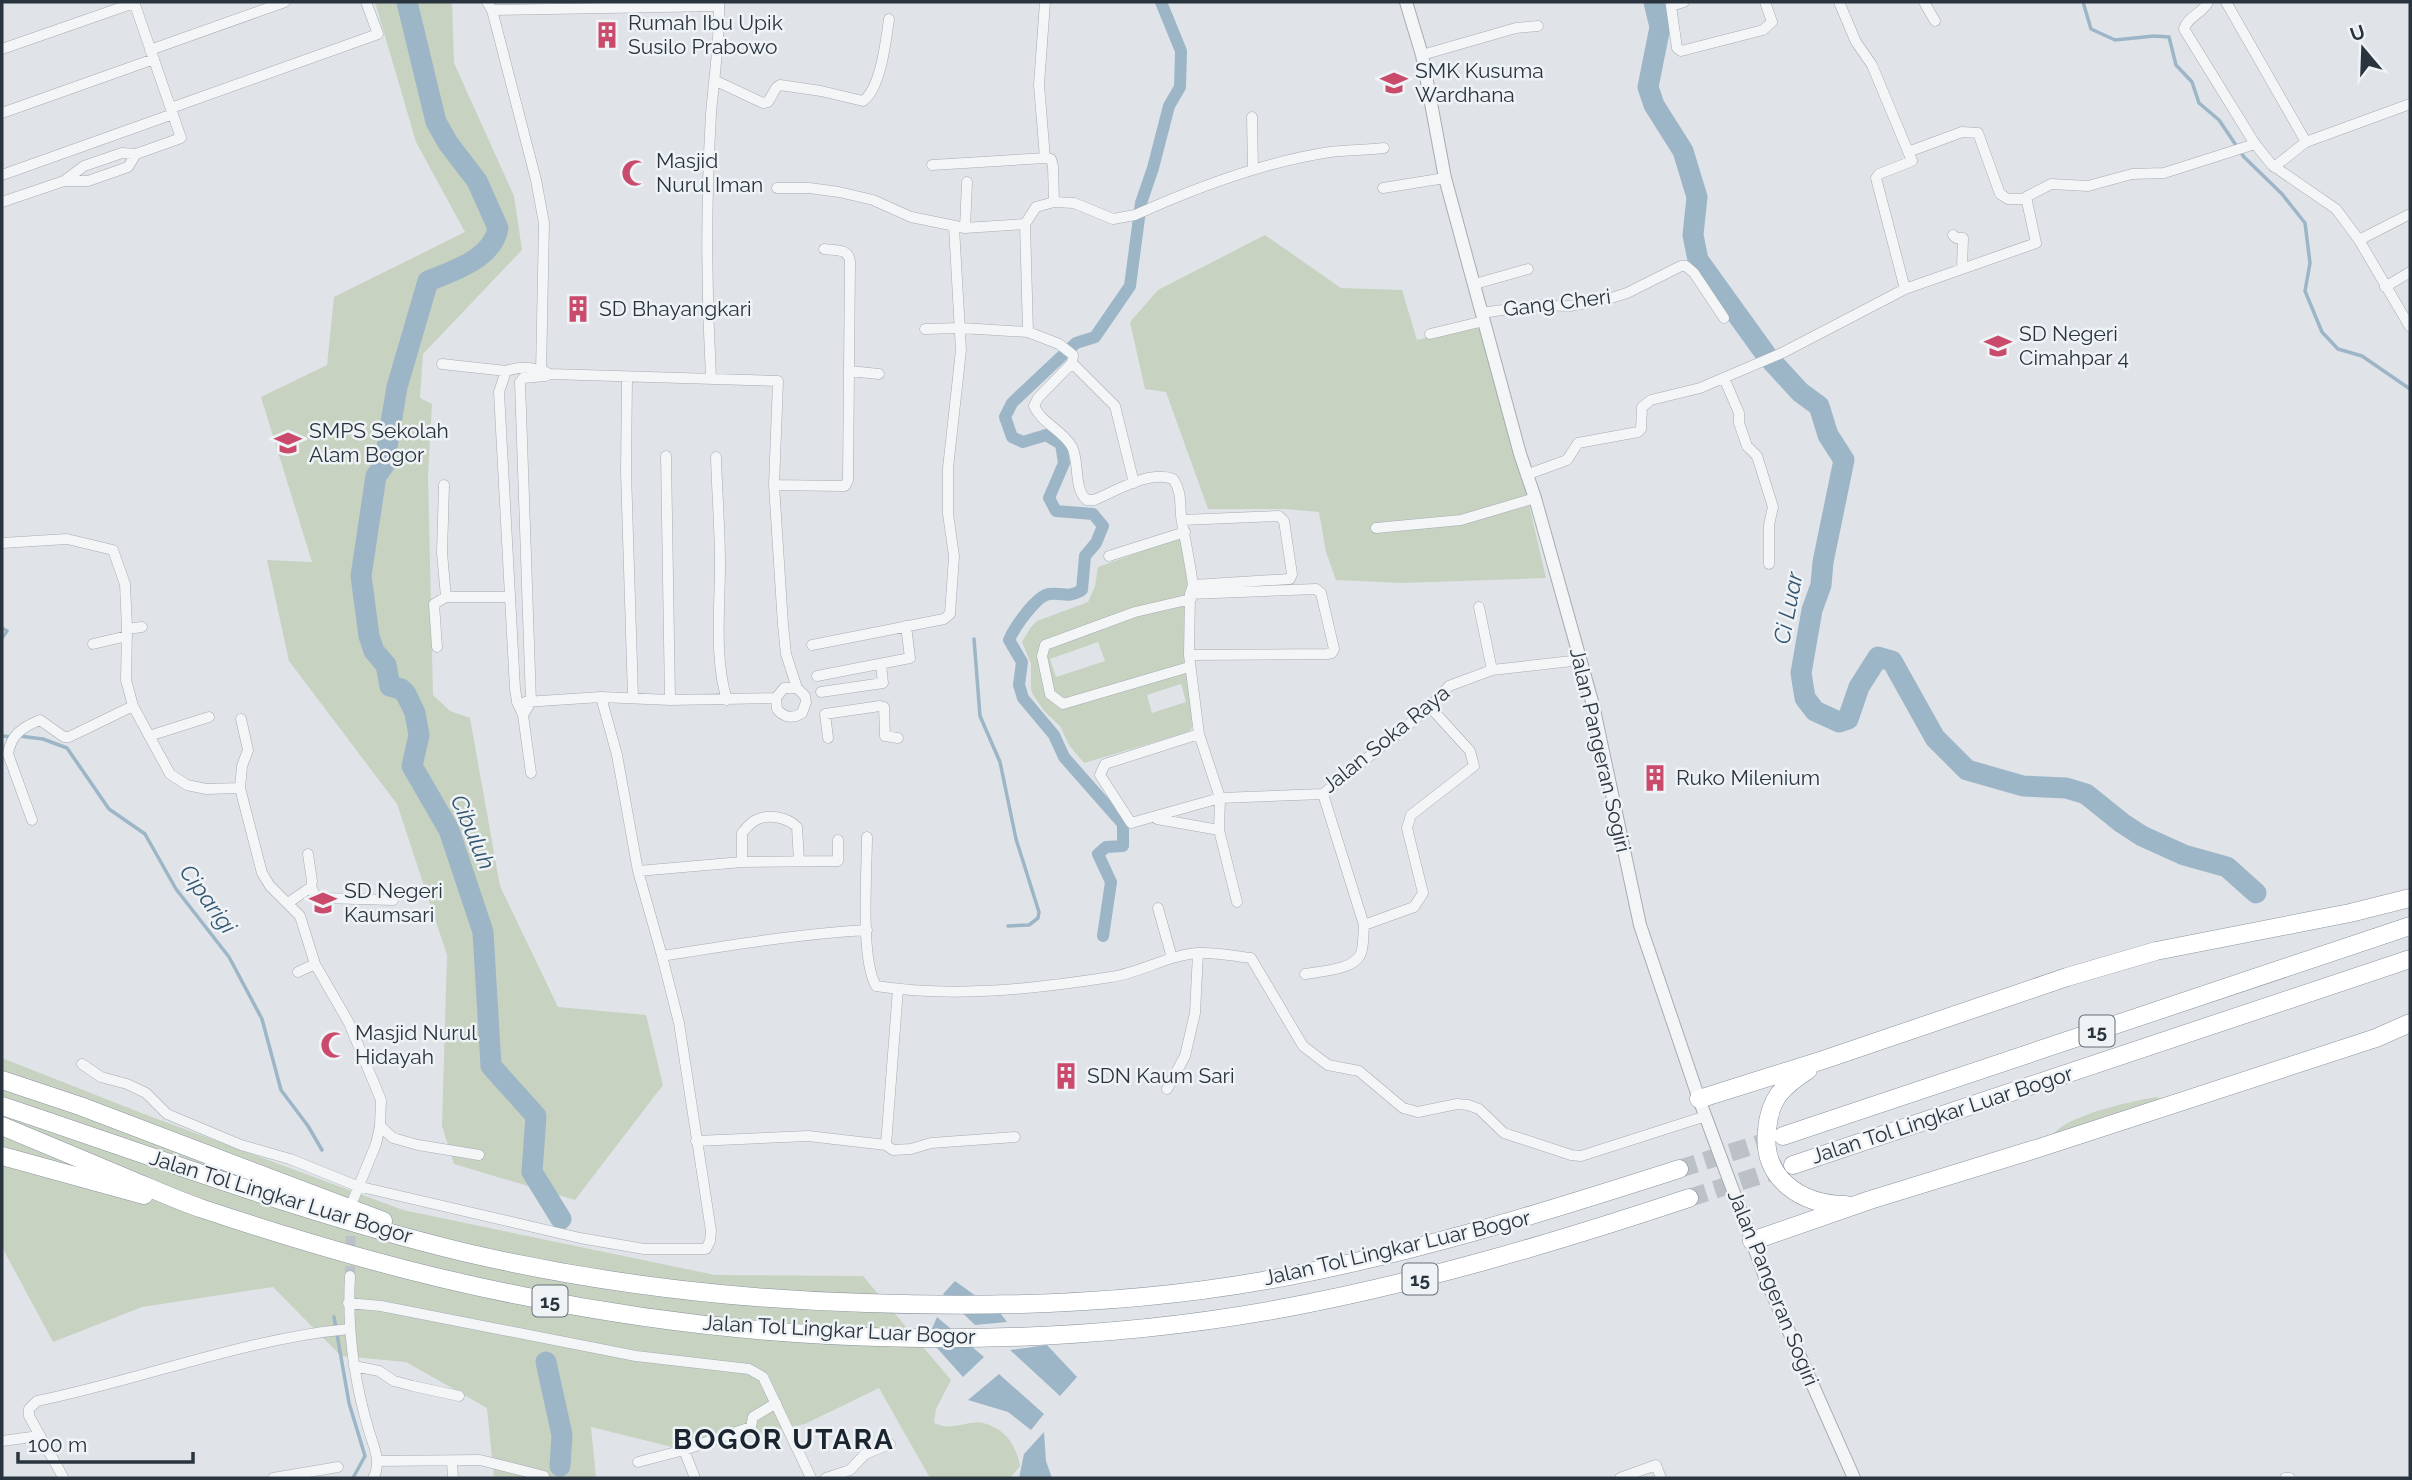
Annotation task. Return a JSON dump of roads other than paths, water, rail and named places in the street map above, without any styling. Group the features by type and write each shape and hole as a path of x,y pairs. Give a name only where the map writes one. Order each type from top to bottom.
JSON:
{"highway":[{"path":"1702,1108 1824,1060 2067,977 2156,951 2350,913 2410,898"},
{"name":"Jalan Tol Lingkar Luar Bogor","path":"1783,1136 2410,926"},
{"name":"Jalan Tol Lingkar Luar Bogor","path":"1793,1165 2410,959"},
{"path":"1752,1241 1870,1200 2376,1038 2410,1023"},
{"path":"1824,1060 1793,1079 1778,1095 1769,1114 1767,1154 1775,1172 1788,1188 1806,1199 1825,1205 1845,1205 1870,1200"},
{"path":"2,1069 80,1106"},
{"path":"2,1080 80,1106 465,1252"},
{"name":"Jalan Tol Lingkar Luar Bogor","path":"2,1105 341,1220 465,1252 606,1280 801,1301 1021,1306 1139,1297 1260,1281 1466,1235 1679,1169"},
{"name":"Jalan Tol Lingkar Luar Bogor","path":"2,1126 198,1208 362,1258 526,1297 731,1327 920,1338 1025,1336 1143,1327 1264,1311 1376,1290 1570,1238 1689,1198"},
{"path":"2,1156 99,1184 198,1208"}],"street":[{"path":"2,113 285,2"},
{"path":"2,175 378,33 366,2"},
{"path":"1045,2 1039,85 1045,158"},
{"name":"Jalan Pangeran Sogiri","path":"1406,2 1422,55 1445,178 1526,475 1581,660 1640,925 1702,1108 1767,1282 1854,1478"},
{"path":"1684,2 1671,6 1677,48 1681,51 1763,30 1772,22 1765,2"},
{"path":"1839,2 1856,42 1872,65 1912,161 1880,174 1877,178 1905,289"},
{"path":"1924,2 1935,21"},
{"path":"2208,2 2203,10 2186,23 2184,29 2251,145 2274,167 2336,209 2359,240 2410,327"},
{"path":"2226,2 2306,142"},
{"path":"2,49 134,3 181,138 136,154 122,153 84,166 64,181 2,202"},
{"path":"544,374 544,223 536,180 489,6 719,4 708,229 711,377"},
{"path":"716,82 763,103 768,102 780,85 863,101 868,98 873,88 884,54 889,19"},
{"path":"1422,55 1516,28 1538,26"},
{"path":"2274,167 2306,142 2410,104"},
{"path":"1252,117 1253,168"},
{"path":"1908,152 1962,132 1978,133 2000,194 2008,199 2026,199 2051,184 2088,186 2132,174 2164,173 2251,145"},
{"path":"1028,332 1025,224 1035,207 1054,202 1074,202 1113,219 1135,215 1253,168 1333,152 1384,148"},
{"path":"64,181 88,181 128,167 136,154"},
{"path":"932,165 1051,159 1054,202"},
{"path":"1383,188 1445,178"},
{"path":"812,645 944,619 950,614 954,556 948,514 948,468 961,350 959,227 967,182"},
{"path":"777,188 839,192 873,200 911,217 959,227 1025,224"},
{"path":"1526,475 1566,460 1578,443 1638,432 1641,429 1642,407 1651,400 1724,379 1782,353 1905,289 2036,243 2026,199"},
{"path":"2359,240 2410,214"},
{"path":"1953,235 1963,238 1962,269"},
{"path":"774,485 841,486 847,483 849,255 824,249"},
{"name":"Gang Cheri","path":"1483,317 1533,305 1570,306 1608,299 1686,266 1694,273 1724,318"},
{"path":"1475,284 1528,269"},
{"path":"2385,287 2410,272"},
{"path":"1430,334 1483,317"},
{"path":"925,329 1028,332 1059,344 1115,406 1134,483"},
{"path":"1072,359 1038,398 1034,407 1073,448 1080,490 1085,499 1094,500 1134,483 1161,476 1173,479 1182,502 1191,593 1189,667 1199,734 1220,798 1219,830 1237,902"},
{"path":"442,364 506,371 516,368 544,374 778,381 774,485 786,654 797,688 805,696 806,702 802,713 797,716 792,718 780,714 775,704 776,698 784,688 797,688"},
{"path":"506,371 499,392 510,597 517,702 523,715 531,773"},
{"path":"849,371 879,374"},
{"path":"523,715 531,702 520,382 523,377 544,374"},
{"path":"627,377 625,472 633,697"},
{"path":"1724,379 1739,413 1739,423 1747,446 1757,456 1773,507 1769,525 1769,564"},
{"path":"666,456 670,700"},
{"path":"716,457 720,564 718,622 723,688 727,700"},
{"path":"444,485 442,553 446,597"},
{"path":"1376,528 1461,520 1535,498"},
{"path":"1182,520 1279,516 1284,521 1292,574 1290,579 1191,593 1045,645 1042,656 1050,694 1063,704 1189,667"},
{"path":"1109,556 1185,532"},
{"path":"2,543 67,539 113,550 125,583 126,680 133,706 149,736 170,775 187,785 205,789 240,788"},
{"path":"1189,655 1327,654 1334,649 1321,593 1316,589 1191,593"},
{"path":"437,647 434,604 446,597 510,597"},
{"path":"1479,607 1492,670"},
{"path":"817,676 911,657 906,626"},
{"path":"93,644 142,627"},
{"name":"Jalan Soka Raya","path":"1153,818 1220,798 1323,794 1430,707 1449,687 1492,670 1581,660"},
{"path":"821,692 883,683 881,665"},
{"path":"871,686 875,706"},
{"path":"517,702 601,697 670,700 776,698"},
{"path":"82,1064 102,1077 146,1093 167,1114 241,1145 290,1159 358,1186 580,1238 644,1248 706,1249 711,1236 678,1023 663,956 638,871 617,754 601,697"},
{"path":"32,820 8,754 10,744 20,728 40,720 64,737 69,737 133,706"},
{"path":"828,738 825,714 875,706 884,707 885,736 898,738"},
{"path":"1364,925 1413,907 1423,893 1407,828 1410,815 1474,766 1470,751 1430,707"},
{"path":"149,736 209,717"},
{"path":"241,719 248,750 242,766 240,788 262,873 270,886 300,916 315,964 349,1023 381,1100 376,1144 351,1205"},
{"path":"1199,734 1113,760 1105,764 1100,775 1131,823 1153,818 1219,830"},
{"path":"1305,974 1354,964 1361,954 1364,925 1323,794"},
{"path":"743,862 741,833 755,820 778,817 797,827 799,861"},
{"path":"867,837 867,930 870,975 876,986 983,992 1113,977 1172,958 1198,953 1251,958 1303,1046 1328,1065 1359,1070 1403,1108 1418,1112 1457,1104 1468,1105 1479,1109 1504,1133 1570,1155 1581,1156 1702,1108"},
{"path":"638,871 743,862 838,861 838,840"},
{"path":"308,853 311,887 315,895 322,898 393,900"},
{"path":"288,903 311,887"},
{"path":"1158,908 1172,958"},
{"path":"663,956 757,940 867,930"},
{"path":"1167,1089 1185,1056 1195,1013 1198,953"},
{"path":"298,972 315,964"},
{"path":"886,1145 898,989"},
{"path":"380,1126 393,1138 479,1155"},
{"path":"696,1141 808,1136 886,1145 893,1150 911,1149 931,1143 1015,1137"},
{"path":"350,1276 346,1329 359,1395 378,1461 373,1478"},
{"path":"348,1303 381,1306 636,1356 749,1368 763,1377 811,1478"},
{"path":"63,1477 29,1416 29,1409 37,1401 321,1331 346,1329"},
{"path":"354,1366 379,1371 394,1381 413,1387 459,1396"},
{"path":"638,1462 684,1450 751,1427 753,1417 776,1404"},
{"path":"2,1441 39,1436"},
{"path":"826,1478 850,1471 865,1454 890,1444"},
{"path":"684,1450 695,1478"},
{"path":"378,1461 481,1460 544,1476"},
{"path":"452,1462 453,1478"},
{"path":"1620,1478 1656,1465 1661,1478"},
{"path":"273,1478 338,1468"}],"water":[{"path":"955,1281 1001,1314 1007,1322 975,1325 943,1294"},
{"path":"937,1317 984,1357 963,1377 928,1338"},
{"path":"1047,1345 1077,1377 1060,1396 1010,1350"},
{"path":"999,1374 1044,1414 1031,1430 1008,1412 968,1400"},
{"path":"1044,1432 1046,1461 1052,1478 1019,1478 1024,1454"}],"waterway":[{"name":"Cibuluh","path":"407,2 436,122 448,143 477,181 498,228 489,248 481,255 460,268 428,281 397,387 384,465 376,476 361,576 369,636 374,651 386,665 390,686 401,689 406,694 415,713 419,735 412,766 449,830 483,932 491,1066 536,1116 532,1172 561,1219"},
{"path":"1103,936 1111,882 1098,854 1106,847 1123,846 1123,824 1064,757 1054,735 1023,698 1019,685 1022,662 1009,640 1038,600 1049,594 1066,595 1082,590 1085,556 1096,543 1103,526 1093,514 1056,511 1049,498 1064,463 1061,444 1046,435 1023,442 1012,437 1005,417 1012,403 1076,343 1095,337 1130,286 1141,203 1169,106 1180,87 1181,51 1161,2"},
{"name":"Ci Luar","path":"1654,2 1660,27 1648,87 1654,105 1683,151 1697,197 1693,235 1698,260 1767,356 1800,392 1819,406 1828,435 1844,460 1823,562 1821,585 1812,610 1801,673 1805,698 1815,711 1839,722 1848,719 1859,687 1878,657 1892,661 1935,738 1967,770 2023,786 2066,788 2086,794 2142,836 2184,855 2227,867 2256,893"},
{"path":"2083,2 2091,29 2115,40 2169,37 2176,65 2192,82 2199,103 2219,120 2244,157 2282,194 2305,223 2310,263 2305,291 2322,332 2338,349 2362,356 2410,389"},
{"name":"Ciparigi","path":"2,628 7,631 2,638"},
{"path":"974,639 980,716 1000,762 1016,839 1039,912 1038,918 1029,925 1008,926"},
{"name":"Ciparigi","path":"2,736 12,737"},
{"name":"Ciparigi","path":"19,736 43,739 67,748 109,809 145,834 176,889 229,957 262,1019 281,1090 322,1150"},
{"name":"Ciparigi","path":"334,1317 349,1403 365,1456 353,1478"},
{"name":"Cibuluh","path":"546,1362 562,1435 560,1466"}],"tunnel":[{"path":"1679,1169 1780,1137"},
{"path":"1689,1198 1789,1166"},
{"path":"350,1276 351,1219"}],"place":[{"name":"Rumah Ibu Upik Susilo Prabowo","path":"607,35"},
{"name":"SMK Kusuma Wardhana","path":"1394,83"},
{"name":"Masjid Nurul Iman","path":"635,173"},
{"name":"SD Bhayangkari","path":"578,309"},
{"name":"SD Negeri Cimahpar 4","path":"1998,346"},
{"name":"SMPS Sekolah Alam Bogor","path":"288,443"},
{"name":"Ruko Milenium","path":"1655,778"},
{"name":"SD Negeri Kaumsari","path":"323,903"},
{"name":"Masjid Nurul Hidayah","path":"334,1045"},
{"name":"SDN Kaum Sari","path":"1066,1076"}],"district":[{"name":"BOGOR UTARA","path":"784,1439"}]}
